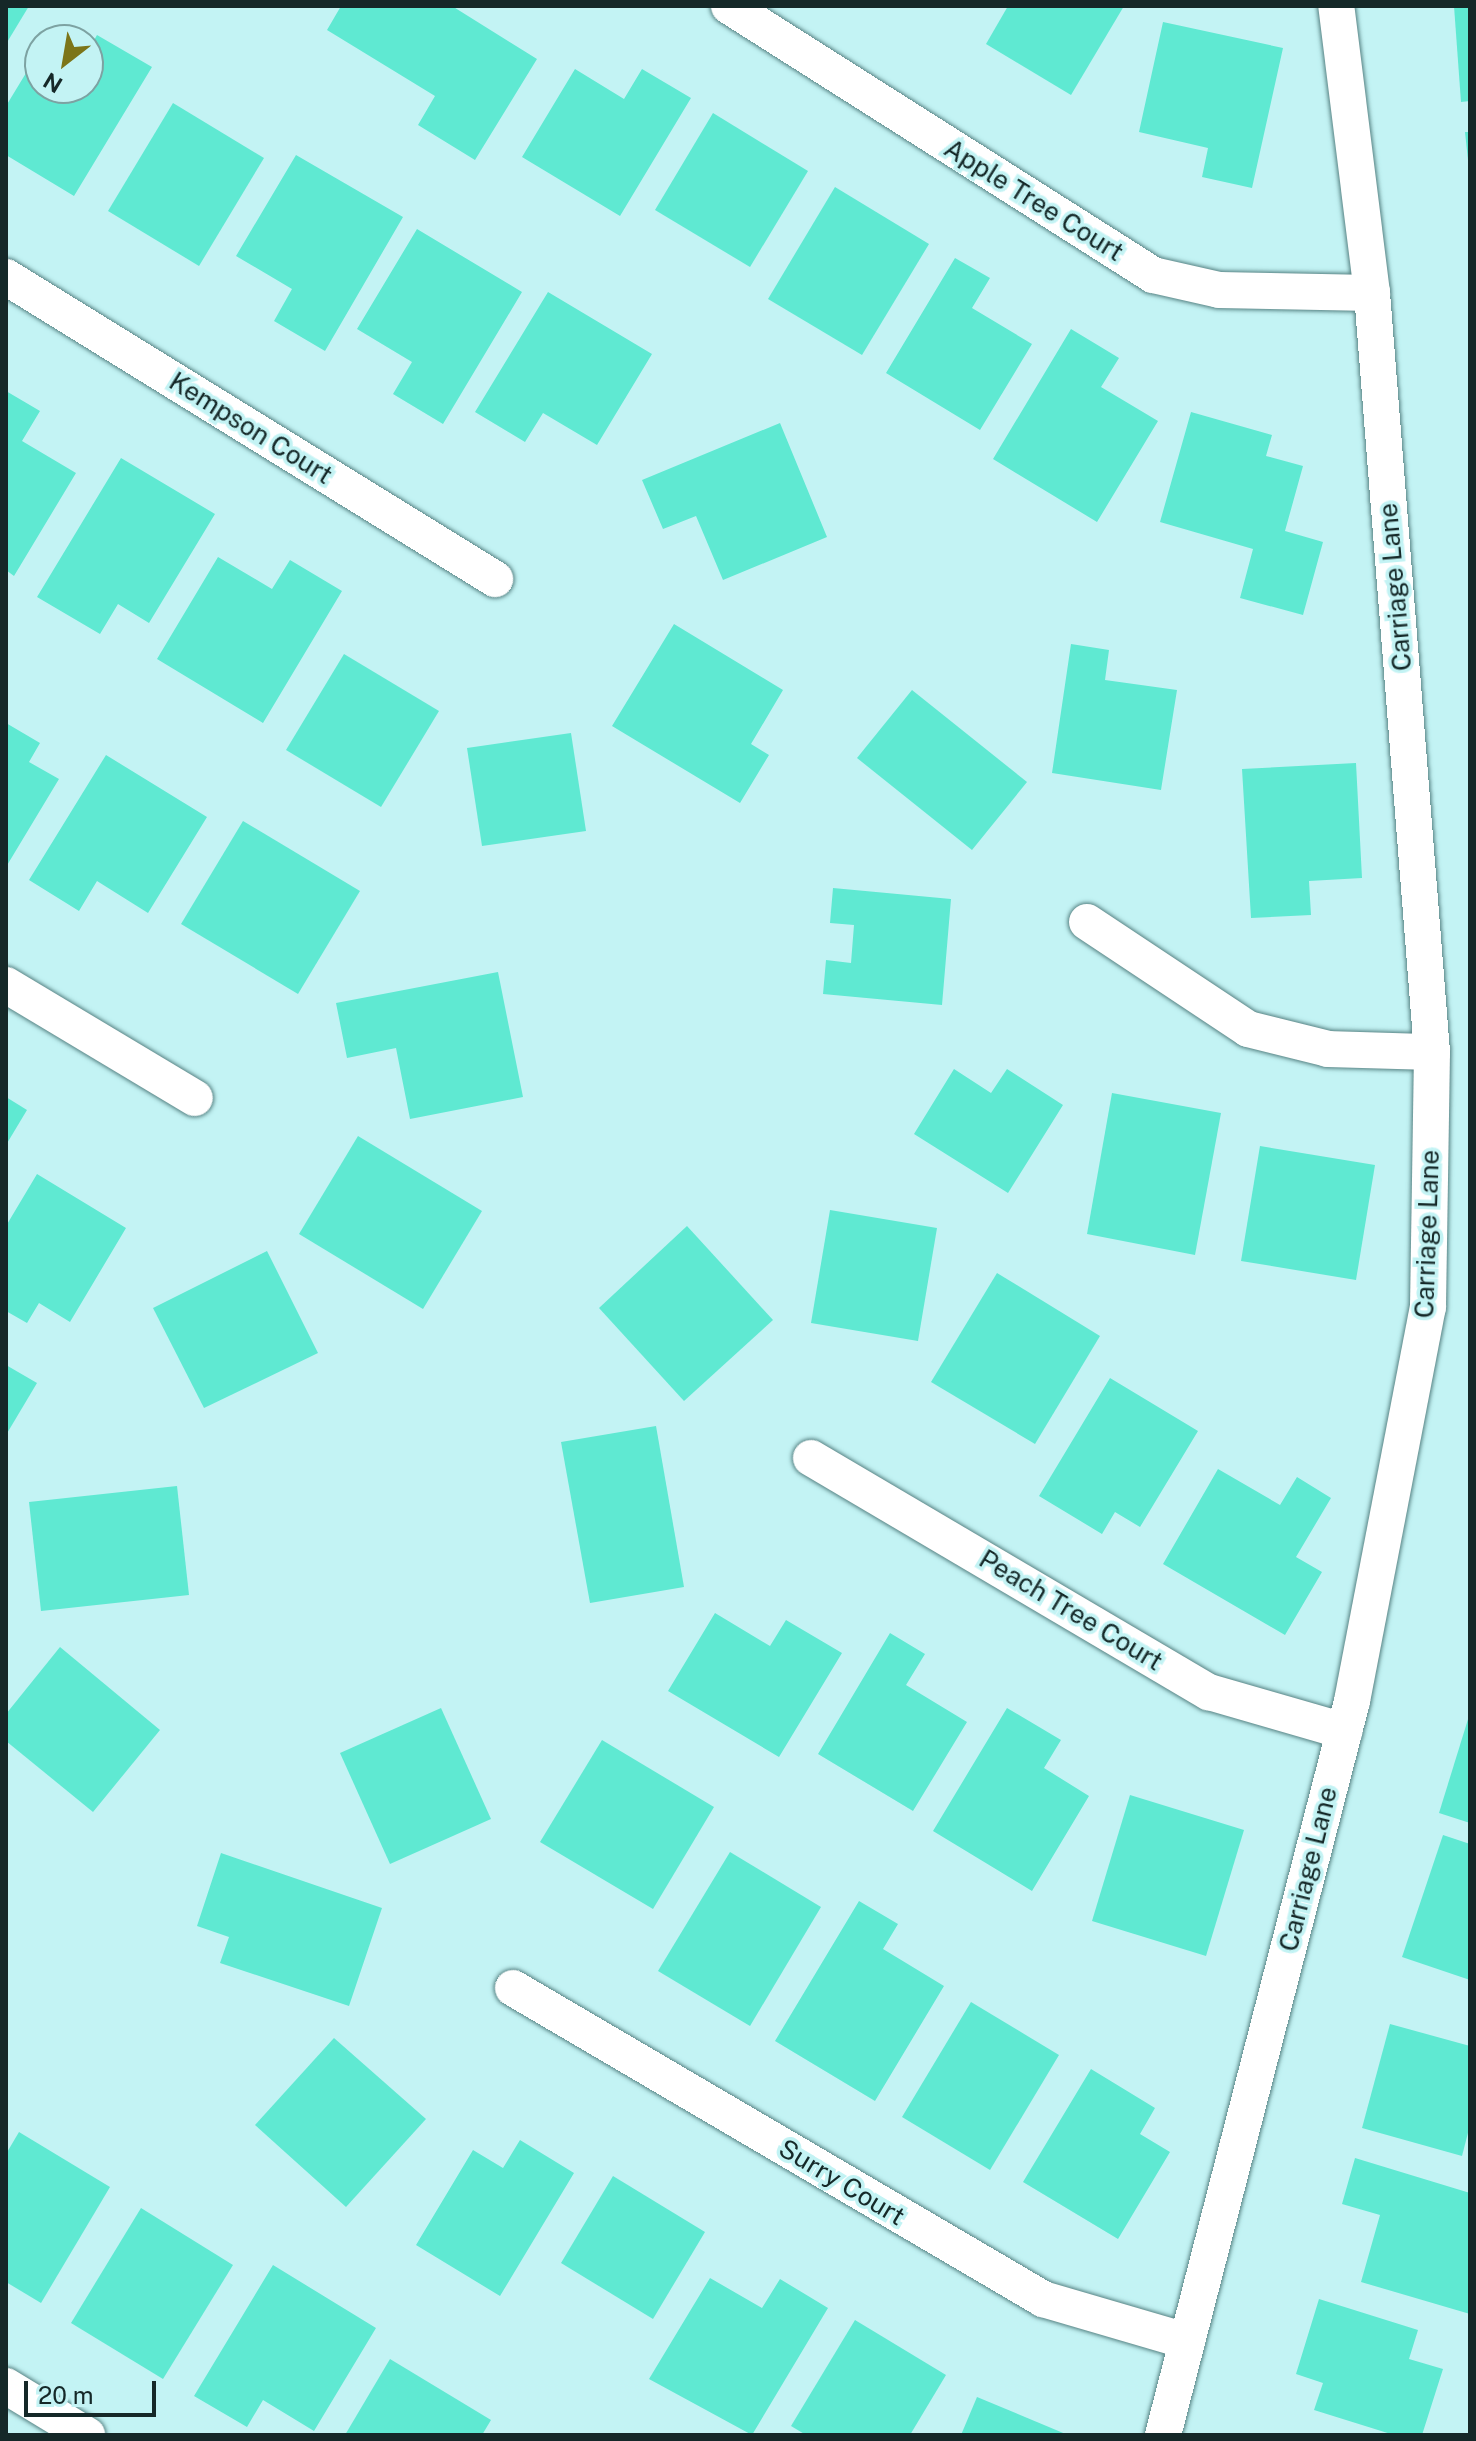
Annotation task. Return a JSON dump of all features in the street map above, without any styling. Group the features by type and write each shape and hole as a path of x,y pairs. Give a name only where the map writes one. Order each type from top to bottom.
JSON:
{"street":[{"name":"Apple Tree Court","path":"729,6 1153,275 1219,290 1372,293"},
{"name":"Carriage Lane","path":"1163,2435 1344,1731 1428,1307 1432,1052 1372,293 1336,6"},
{"name":"Kempson Court","path":"6,277 495,579"},
{"path":"1087,922 1248,1029 1328,1049 1432,1052"},
{"path":"6,985 195,1098"},
{"name":"Peach Tree Court","path":"811,1458 1209,1692 1344,1731"},
{"name":"Surry Court","path":"513,1988 1043,2299 1187,2341"},
{"path":"6,2386 87,2435"}],"building":[{"path":"6,6 29,6 6,44"},
{"path":"341,6 452,6 537,59 475,160 418,125 435,96 327,30"},
{"path":"1008,6 1124,6 1071,95 986,44"},
{"path":"1454,6 1470,6 1470,101 1461,102"},
{"path":"1163,22 1283,48 1252,188 1202,177 1208,148 1139,132"},
{"path":"104,39 152,67 74,196 6,155 6,106 24,76 24,104 104,104"},
{"path":"575,69 624,99 642,69 691,98 620,216 522,157"},
{"path":"173,103 264,158 199,266 108,211"},
{"path":"713,113 808,171 750,267 655,210"},
{"path":"1465,132 1470,132 1470,160 1468,160"},
{"path":"296,155 403,217 325,351 274,321 292,289 236,256"},
{"path":"835,187 929,244 862,355 768,299"},
{"path":"417,229 522,292 443,424 393,394 412,362 357,329"},
{"path":"955,258 990,278 972,308 1032,344 980,430 886,373"},
{"path":"548,292 652,354 597,445 543,413 525,442 475,412"},
{"path":"1071,329 1119,358 1101,387 1158,421 1097,522 993,459"},
{"path":"6,391 40,411 22,441 76,473 14,576 6,570"},
{"path":"1191,412 1272,435 1266,456 1303,466 1285,531 1323,542 1303,615 1240,598 1253,549 1160,522"},
{"path":"780,423 827,537 723,580 696,516 663,529 642,480"},
{"path":"121,458 215,514 149,623 118,604 100,634 37,597"},
{"path":"218,557 272,589 290,560 342,591 263,723 157,659"},
{"path":"674,624 783,690 751,744 769,755 740,803 612,726"},
{"path":"1071,644 1109,650 1105,680 1177,690 1161,790 1052,773"},
{"path":"344,654 439,711 381,807 286,750"},
{"path":"912,690 1027,782 972,850 857,758"},
{"path":"6,723 40,743 29,762 59,779 6,867"},
{"path":"571,733 586,831 482,846 467,748"},
{"path":"106,755 207,817 148,913 97,881 79,911 29,880"},
{"path":"1356,763 1362,878 1309,881 1311,915 1251,918 1242,769"},
{"path":"243,821 360,891 298,994 181,924"},
{"path":"833,888 951,899 942,1005 823,994 826,960 851,963 854,925 830,923"},
{"path":"498,972 523,1097 410,1119 396,1048 347,1058 336,1003"},
{"path":"954,1069 991,1093 1007,1069 1063,1105 1008,1193 914,1134"},
{"path":"1112,1093 1221,1113 1195,1255 1087,1234"},
{"path":"6,1097 27,1110 6,1145"},
{"path":"358,1136 482,1211 423,1309 299,1234"},
{"path":"1260,1146 1375,1165 1356,1280 1241,1261"},
{"path":"37,1174 126,1228 70,1322 39,1303 27,1323 6,1311 6,1226"},
{"path":"830,1210 937,1228 918,1341 811,1323"},
{"path":"687,1226 773,1320 684,1401 599,1308"},
{"path":"267,1251 318,1353 204,1408 153,1308"},
{"path":"997,1273 1100,1336 1035,1444 931,1382"},
{"path":"6,1365 37,1383 6,1435"},
{"path":"1110,1378 1198,1431 1140,1527 1115,1512 1102,1534 1039,1496"},
{"path":"656,1426 684,1587 590,1603 561,1442"},
{"path":"1218,1469 1280,1505 1297,1477 1331,1498 1296,1557 1322,1572 1285,1635 1163,1564"},
{"path":"177,1486 189,1595 41,1611 29,1502"},
{"path":"715,1613 770,1646 786,1620 842,1653 779,1757 668,1691"},
{"path":"890,1633 925,1654 906,1685 967,1722 913,1811 818,1754"},
{"path":"60,1647 160,1730 93,1812 6,1741 6,1714"},
{"path":"441,1708 491,1819 390,1864 340,1753"},
{"path":"1007,1708 1061,1740 1044,1768 1089,1796 1032,1891 933,1831"},
{"path":"1470,1716 1470,1823 1439,1813"},
{"path":"602,1740 714,1807 653,1909 540,1842"},
{"path":"1130,1795 1244,1830 1206,1956 1092,1921"},
{"path":"1443,1835 1470,1844 1470,1980 1402,1957"},
{"path":"730,1852 821,1907 750,2026 658,1971"},
{"path":"221,1853 382,1908 349,2006 220,1963 229,1937 197,1926"},
{"path":"859,1901 898,1924 883,1949 944,1986 875,2101 775,2041"},
{"path":"971,2002 1059,2055 990,2170 902,2117"},
{"path":"1390,2024 1470,2046 1470,2125 1462,2156 1362,2128"},
{"path":"334,2038 426,2119 346,2207 255,2125"},
{"path":"1091,2069 1155,2108 1140,2134 1170,2152 1118,2239 1023,2182"},
{"path":"19,2132 110,2187 41,2303 6,2282 6,2154"},
{"path":"520,2140 574,2173 500,2296 416,2245 473,2150 503,2168"},
{"path":"1355,2158 1470,2193 1470,2314 1361,2282 1380,2215 1342,2204"},
{"path":"613,2176 705,2232 653,2319 561,2263"},
{"path":"141,2208 233,2265 163,2379 71,2323"},
{"path":"273,2265 376,2328 314,2431 263,2400 247,2427 194,2396"},
{"path":"710,2278 762,2308 780,2279 828,2308 752,2435 649,2379"},
{"path":"1319,2299 1418,2330 1409,2359 1443,2369 1422,2435 1394,2435 1314,2410 1323,2383 1296,2374"},
{"path":"855,2320 946,2375 910,2435 806,2435 791,2426"},
{"path":"390,2359 491,2420 482,2435 345,2435"},
{"path":"977,2397 1068,2435 961,2435"}]}
